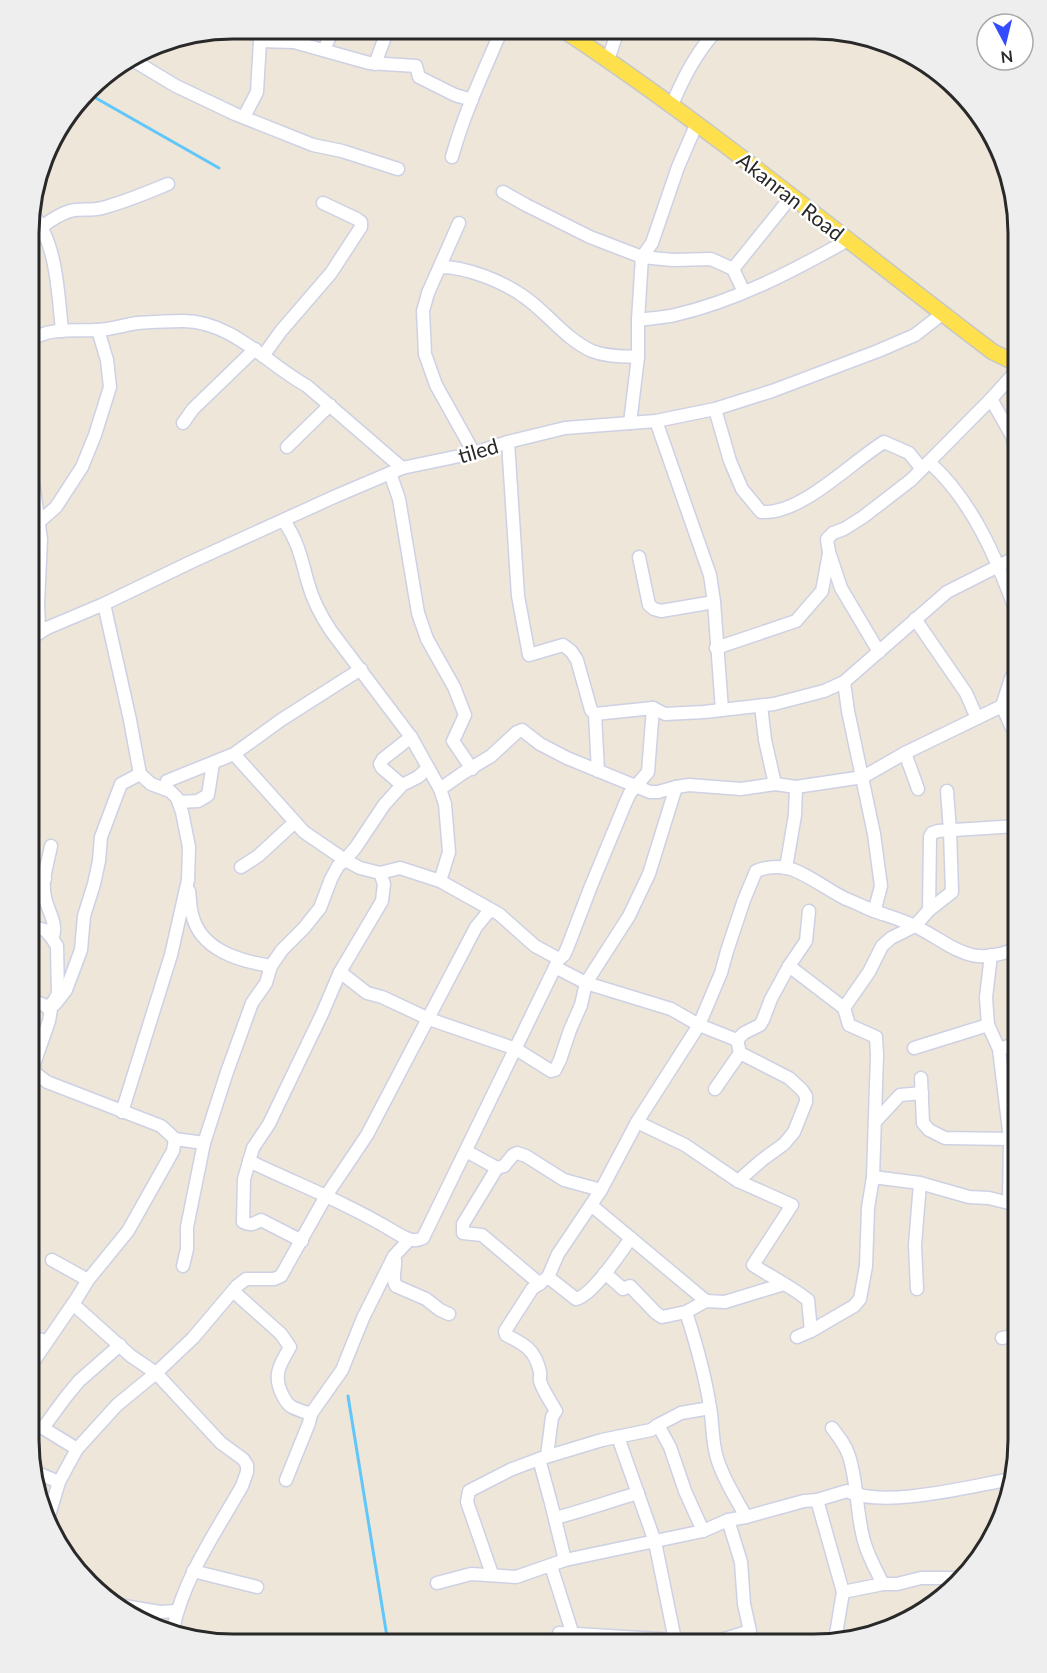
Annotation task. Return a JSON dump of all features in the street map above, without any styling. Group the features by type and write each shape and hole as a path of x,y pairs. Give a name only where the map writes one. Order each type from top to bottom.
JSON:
{"main road":[{"name":"Akanran Road","path":"577,39 697,123 942,314 993,352 1008,359"}],"street":[{"path":"244,117 256,92 260,39"},
{"path":"279,39 375,64 416,66 419,78 471,100"},
{"path":"324,50 329,39"},
{"path":"375,64 384,39"},
{"path":"452,157 471,100 498,39"},
{"path":"609,60 615,39"},
{"path":"672,105 683,78 709,39"},
{"path":"139,63 176,86 244,117 313,145 342,151 398,169"},
{"path":"630,423 638,357 642,257 652,243 678,167 697,123"},
{"path":"39,229 69,211 95,210 126,202 168,184"},
{"path":"503,192 590,237 642,257 673,260 711,259 733,269 744,292"},
{"path":"733,269 791,197"},
{"path":"183,423 193,409 281,331 332,273 361,227 361,222 323,203"},
{"path":"459,223 428,293 423,311 425,354 436,385 474,453"},
{"path":"40,224 51,252 57,278 62,331"},
{"path":"638,320 672,316 695,310 744,292 785,275 848,240"},
{"path":"441,267 489,278 524,296 564,332 588,349 612,356 638,357"},
{"name":"tiled","path":"39,626 104,604 191,562 396,471 565,428 656,421 715,409 772,391 878,351 915,335 942,314"},
{"path":"39,335 62,331 98,330 137,323 184,321 207,324 259,352 307,386 330,405 396,471 418,613 427,639 465,715 453,741 472,769"},
{"path":"39,522 56,507 82,467 110,387 107,360 98,330"},
{"path":"879,652 841,588 827,539 833,533 844,529 862,517 911,480 1008,380"},
{"path":"991,399 1008,429"},
{"path":"287,447 330,405"},
{"path":"715,409 730,461 742,489 761,512 769,513 809,498 884,442 938,470 965,502 999,567 1008,591"},
{"path":"656,421 710,574 722,710"},
{"path":"508,442 512,532 518,596 529,655 563,645 572,651 577,660 591,710 595,714 598,771"},
{"path":"284,521 298,545 308,585 319,613 411,737 440,789 445,804 449,852 440,881"},
{"path":"717,648 796,621 822,591 829,552"},
{"path":"639,557 649,605 654,609 662,611 714,602"},
{"path":"595,714 653,708 665,714 722,710 774,704 824,691 844,682 947,592 1008,562"},
{"path":"104,604 140,774 151,784 165,789 177,798 182,812 189,847 188,880 192,915 198,929 211,946 232,957 271,966"},
{"path":"915,619 966,693 976,718"},
{"path":"165,789 167,781 234,754 281,720 361,669"},
{"path":"844,682 874,834 881,886 876,905 872,910"},
{"path":"1008,687 1002,706 1008,719"},
{"path":"761,706 765,740 775,784"},
{"path":"440,789 491,756 522,730 540,744 633,789 658,792 689,785 741,789 775,784 796,787 863,777 905,753 1002,706"},
{"path":"249,1161 326,1196 409,1240 423,1238 557,963 564,955 633,789 648,772 653,708"},
{"path":"652,723 665,714"},
{"path":"402,785 380,764 383,759 411,737"},
{"path":"905,753 918,789"},
{"path":"234,754 304,832 345,860 382,878"},
{"path":"179,802 198,801 208,795 213,764"},
{"path":"183,1266 187,1249 187,1227 204,1143 252,1004 266,983 271,966 282,950 320,908 338,866 402,785 430,772 453,781"},
{"path":"51,1007 66,990 81,950 84,916 99,861 101,837 121,784 140,774"},
{"path":"340,972 367,993 382,997 429,1019 516,1049 551,1071 555,1070 581,1005 586,983 629,916 649,874 676,787"},
{"path":"786,867 795,815 796,787"},
{"path":"844,1008 869,972 882,946 891,938 915,926 929,910 952,892 946,791"},
{"path":"241,867 258,856 295,822"},
{"path":"929,910 930,837 932,833 1008,827"},
{"path":"51,846 44,895 54,925 52,938"},
{"path":"565,1560 543,1458 552,1417 556,1411 539,1380 540,1373 528,1348 521,1341 505,1333 532,1289 544,1280 558,1254 601,1190 637,1122 699,1025 722,973 744,900 756,871 763,868 786,867 841,896 915,926 962,953 976,956 1000,955 1008,952"},
{"path":"382,878 400,868 440,881 499,914 535,946 586,983 671,1009 738,1046 789,1078 806,1096 806,1102 794,1132 784,1144 738,1181"},
{"path":"302,1241 261,1220 252,1225 243,1221 244,1179 253,1148 269,1124 340,972 382,902 382,878"},
{"path":"39,879 45,879"},
{"path":"122,1112 171,955 188,880"},
{"path":"51,1506 58,1482 77,1449 117,1405 193,1338 246,1279 274,1279 281,1276 326,1196 367,1135 476,927 490,910"},
{"path":"716,1089 744,1033 760,1025 789,966 806,941 809,911"},
{"path":"39,928 45,930 57,946 58,994 39,1040"},
{"path":"991,955 986,997 988,1024 999,1049 1008,1102"},
{"path":"789,966 844,1008 849,1025 876,1037 877,1066 873,1177 868,1208 866,1266 860,1299 854,1305 797,1337"},
{"path":"39,1003 51,1007"},
{"path":"914,1048 988,1024"},
{"path":"999,1049 1008,1046"},
{"path":"921,1078 923,1123 929,1130 945,1138 1008,1138"},
{"path":"39,1080 161,1126 175,1139 204,1143"},
{"path":"875,1122 900,1095 922,1093"},
{"path":"637,1122 684,1145 738,1181 792,1206 753,1265 794,1288 808,1300 811,1330"},
{"path":"39,1353 88,1280 128,1231 173,1151 175,1139"},
{"path":"466,1151 497,1168"},
{"path":"601,1190 564,1180 526,1156 517,1153 504,1166 497,1168 463,1224 463,1233 482,1235 544,1280 576,1299 581,1298 605,1273 631,1238"},
{"path":"873,1177 920,1183 969,1197 1008,1202"},
{"path":"917,1289 915,1245 920,1183"},
{"path":"591,1205 706,1301"},
{"path":"286,1480 309,1423 310,1414 342,1370 363,1318 394,1256 409,1240"},
{"path":"394,1256 396,1267 393,1281 396,1286 426,1299 449,1314"},
{"path":"52,1260 88,1280"},
{"path":"605,1273 622,1289 630,1286 662,1317 686,1312 706,1301 725,1302 784,1284"},
{"path":"233,1291 281,1334 290,1347 280,1365 277,1382 292,1407 310,1414"},
{"path":"73,1304 131,1356 156,1373 221,1443 243,1459 247,1465 242,1486 193,1571 176,1611 173,1624"},
{"path":"686,1312 696,1342 710,1408 717,1458 746,1517"},
{"path":"1002,1338 1008,1337"},
{"path":"39,1339 47,1341"},
{"path":"43,1428 80,1381 120,1345"},
{"path":"492,1575 467,1502 469,1491 510,1470 543,1458 651,1430 681,1413 710,1408"},
{"path":"658,1425 670,1448 685,1491 703,1531"},
{"path":"39,1427 77,1449"},
{"path":"832,1428 844,1444 849,1457 858,1496 859,1518 864,1542 883,1584"},
{"path":"618,1437 655,1542 674,1634"},
{"path":"43,1475 58,1482"},
{"path":"437,1583 471,1574 516,1577 565,1560 703,1531 728,1520 847,1491 858,1496 903,1498 1003,1481"},
{"path":"555,1518 638,1493"},
{"path":"817,1500 843,1592 836,1633"},
{"path":"728,1520 741,1562 744,1604 750,1631 740,1634"},
{"path":"551,1566 573,1634"},
{"path":"193,1571 257,1587"},
{"path":"843,1592 921,1578 950,1578"},
{"path":"136,1608 160,1612 176,1611"}],"waterway":[{"path":"95,97 219,168"},
{"path":"348,1396 387,1634"}]}
